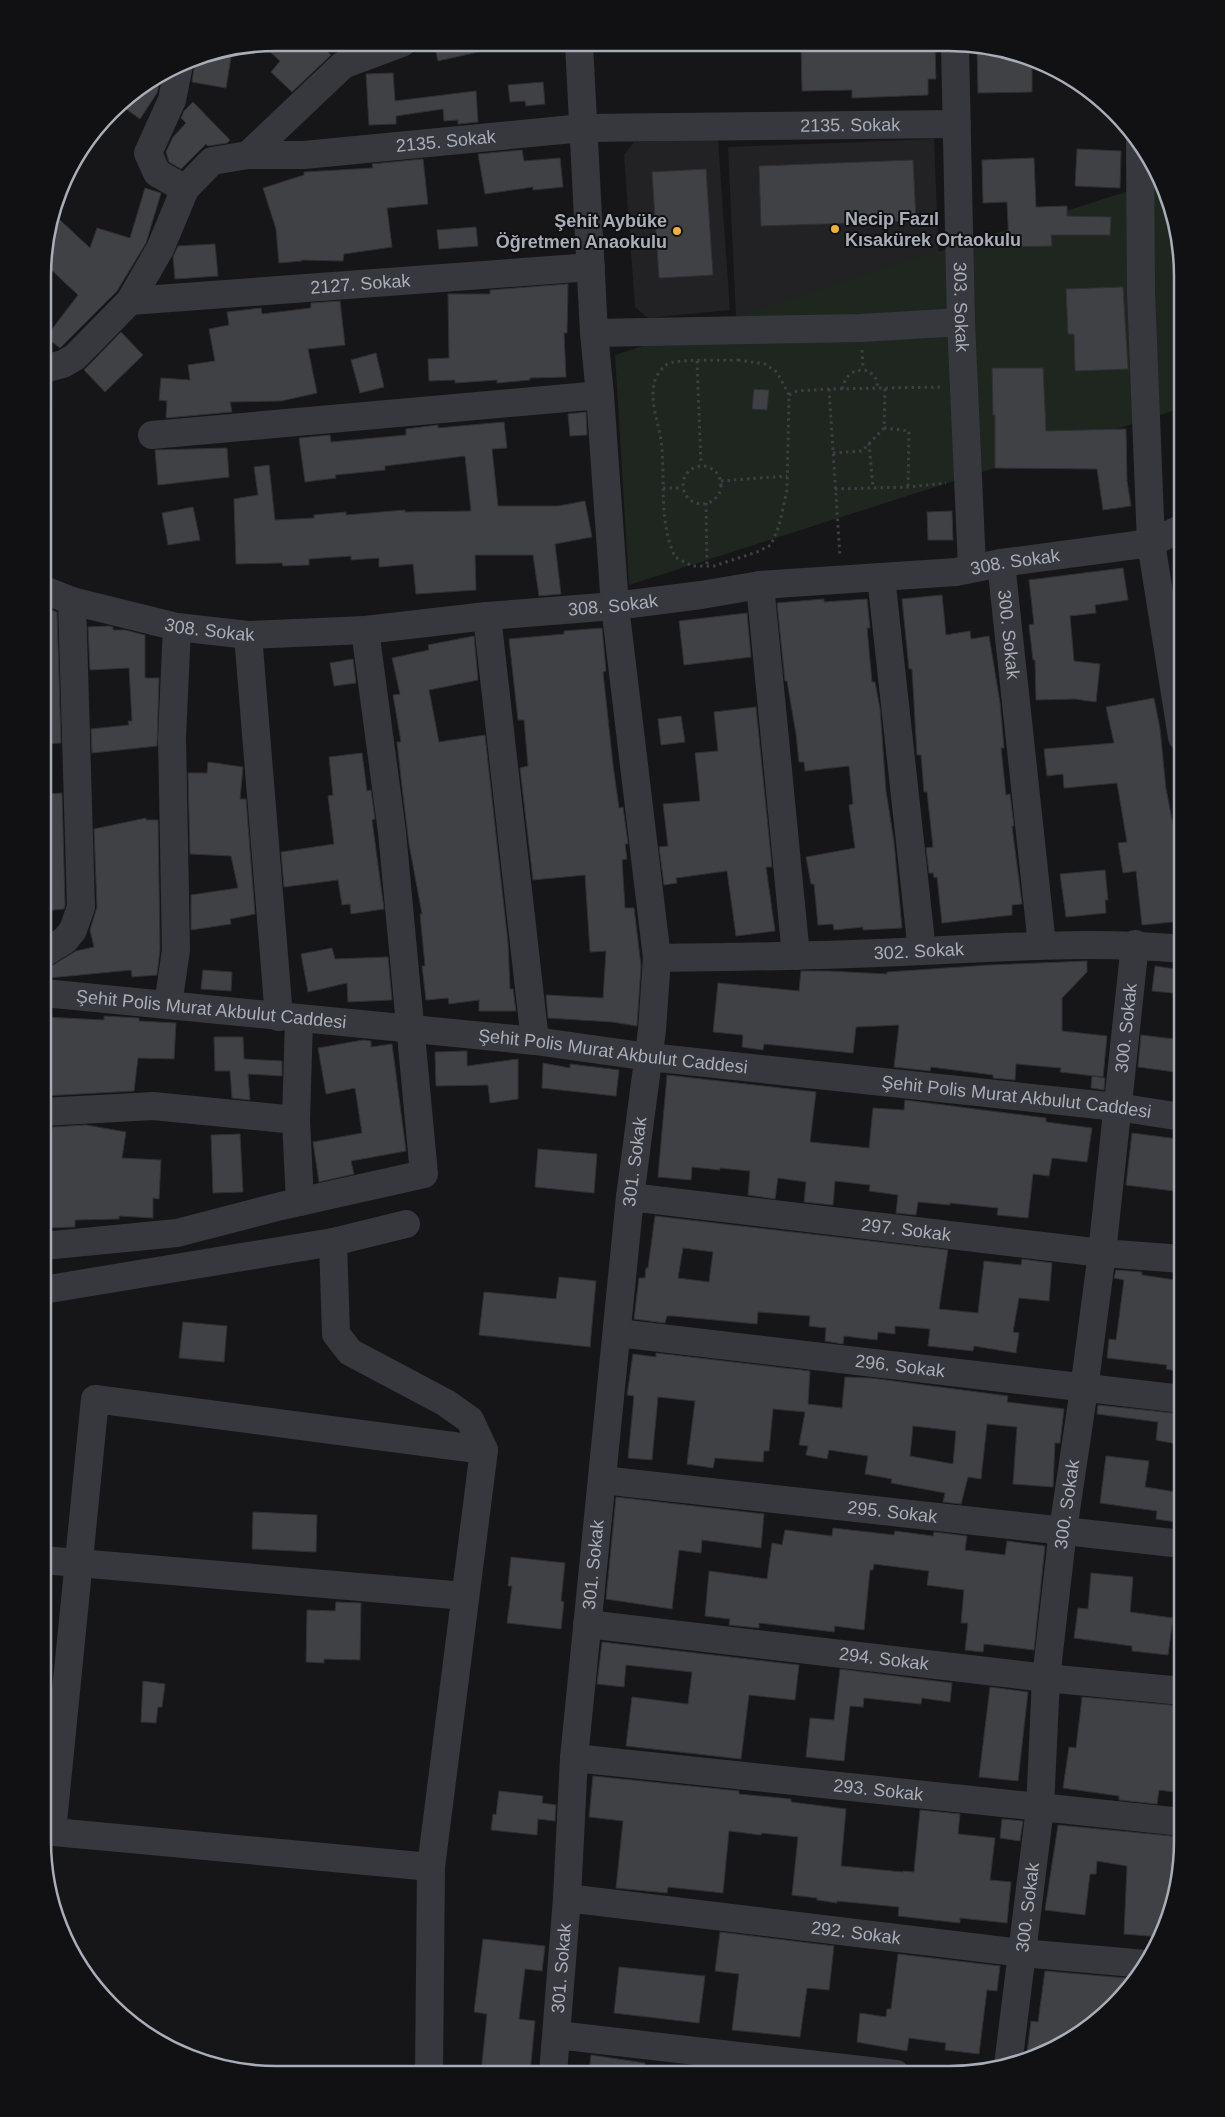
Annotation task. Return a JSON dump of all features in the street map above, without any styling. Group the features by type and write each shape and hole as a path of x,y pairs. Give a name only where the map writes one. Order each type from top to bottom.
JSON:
{"street":[{"path":"248,155 343,65 381,51"},
{"name":"301. Sokak","path":"554,2066 567,1898 574,1758 618,1333 630,1197 649,1057 657,958 615,606 594,333 579,51"},
{"name":"303. Sokak","path":"955,51 962,322 972,567"},
{"path":"178,73 172,100 148,153 157,173 185,188"},
{"name":"2135. Sokak","path":"51,367 63,364 75,357 130,301 160,249 185,188 212,160 248,155 304,155 583,128 957,124"},
{"path":"1140,158 1141,292 1151,544 1174,687"},
{"name":"2127. Sokak","path":"130,301 591,267"},
{"path":"594,333 861,328 962,322"},
{"path":"152,435 600,395"},
{"name":"308. Sokak","path":"51,593 72,601 177,627 248,635 365,630 487,616 615,606 760,585 956,572 972,567 1151,544 1174,532"},
{"name":"300. Sokak","path":"1001,563 1042,946"},
{"path":"881,577 922,951"},
{"path":"760,585 796,956"},
{"path":"51,948 65,940 73,930 81,907 72,601"},
{"path":"487,616 535,1041"},
{"path":"168,1005 176,950 172,737 177,627"},
{"path":"51,1245 177,1233 300,1202 424,1174 393,842 365,630"},
{"path":"248,635 289,1018 300,1202"},
{"name":"300. Sokak","path":"1009,2057 1040,1808 1046,1678 1063,1530 1102,1253 1135,944"},
{"name":"302. Sokak","path":"657,958 796,956 1135,944 1174,948"},
{"name":"Şehit Polis Murat Akbulut Caddesi","path":"51,993 289,1018 535,1041 649,1057 1117,1107 1174,1116"},
{"path":"51,1112 152,1106 296,1120"},
{"name":"297. Sokak","path":"630,1197 1102,1253 1174,1258"},
{"path":"51,1289 333,1242 406,1224"},
{"path":"333,1242 336,1334 350,1352 446,1403 470,1420 484,1450 431,1867 429,2066"},
{"name":"296. Sokak","path":"618,1333 1174,1398"},
{"path":"51,1798 79,1564 95,1399 484,1450"},
{"name":"295. Sokak","path":"602,1480 1174,1543"},
{"path":"51,1561 465,1596"},
{"name":"294. Sokak","path":"587,1624 1046,1678 1174,1690"},
{"name":"293. Sokak","path":"574,1758 1174,1821"},
{"path":"51,1831 431,1867"},
{"name":"292. Sokak","path":"567,1898 1022,1953 1138,1963"},
{"path":"557,2036 825,2066"}],"path":[{"path":"738,360 765,364 777,372 789,395 787,490 779,526 771,545 757,552 714,566 692,566 675,557 669,544 664,521 661,441 653,397 655,379 666,365 697,361 738,360"},
{"path":"697,361 701,466"},
{"path":"842,389 847,377 853,371 860,369 869,370 876,379 878,388"},
{"path":"789,395 797,391 965,386"},
{"path":"833,453 862,451 884,428 886,388"},
{"path":"829,390 842,580"},
{"path":"884,428 909,431 908,487"},
{"path":"869,442 873,488"},
{"path":"704,465 716,470 721,481 720,493 711,502 706,503 699,504 688,499 682,488 684,476 692,467 704,465"},
{"path":"721,481 787,476"},
{"path":"835,488 908,487 956,482"},
{"path":"663,488 682,488"},
{"path":"701,595 707,566 706,503"}],"shaded area":[{"name":"Şehit Aybüke Öğretmen Anaokulu","path":"718,139 730,310 648,318 635,307 624,155 634,142"},
{"name":"Necip Fazıl Kısakürek Ortaokulu","path":"934,139 941,310 736,318 728,147"},
{"path":"1154,183 1166,218 1172,246 1174,276 1174,411 629,585 615,355"}],"building":[{"path":"270,51 326,51 331,55 292,92 271,72 280,61"},
{"path":"436,51 483,51 438,61"},
{"path":"801,51 935,51 936,79 928,79 928,95 852,98 852,90 802,91"},
{"path":"977,53 1032,67 1032,92 978,93"},
{"path":"231,56 226,88 192,82 194,68 204,63"},
{"path":"393,73 395,101 476,91 478,122 458,124 458,120 444,121 443,109 396,116 396,124 369,125 366,74"},
{"path":"543,82 545,104 526,106 525,101 510,102 508,85"},
{"path":"159,84 157,93 140,119 126,109"},
{"path":"193,102 230,140 227,143 208,146 206,144 181,169 169,162 166,152 173,137 186,123 181,118 184,111"},
{"path":"1077,149 1121,151 1120,188 1075,186"},
{"path":"522,150 524,161 560,158 563,187 533,190 533,187 485,194 478,154"},
{"path":"1034,158 1036,207 1067,206 1067,216 1111,217 1110,235 1051,235 1052,246 1009,247 1007,202 983,203 982,160"},
{"path":"423,159 428,204 387,208 392,247 344,254 343,261 301,260 279,263 276,229 263,188 304,175 304,172 373,168 372,164"},
{"path":"913,160 916,221 761,226 759,166"},
{"path":"706,169 713,275 659,278 652,172"},
{"path":"145,188 161,193 146,243 117,291 60,348 51,341 51,330 78,295 51,270 53,246 58,222 60,220 90,248 97,228 130,238"},
{"path":"476,227 478,246 439,249 437,230"},
{"path":"215,244 218,276 175,279 173,257 178,246"},
{"path":"568,284 567,333 564,333 566,377 530,378 530,380 497,383 497,380 455,383 455,380 429,381 428,359 449,358 448,294 490,294 490,290"},
{"path":"1123,287 1128,369 1075,371 1074,334 1068,334 1066,289"},
{"path":"340,301 345,345 308,349 317,393 281,401 230,402 232,412 166,418 167,401 159,400 161,378 190,380 188,365 215,361 209,329 229,325 227,312 261,308 262,314 311,308 311,303"},
{"path":"121,332 143,355 105,392 84,370"},
{"path":"376,353 384,387 360,393 351,360"},
{"path":"992,368 1043,368 1046,431 1126,429 1127,481 1131,506 1103,510 1097,469 995,468 995,415 993,415"},
{"path":"754,389 769,390 767,410 752,409"},
{"path":"586,412 587,435 570,436 568,414"},
{"path":"504,422 507,448 492,449 498,506 558,506 585,501 592,537 555,544 561,594 539,596 533,555 475,555 476,590 416,594 413,564 379,567 379,558 351,560 351,556 309,559 309,565 283,566 282,563 236,564 234,499 258,495 254,467 269,465 275,520 314,518 314,515 346,512 346,515 405,510 405,512 471,511 465,456 385,466 385,470 335,475 336,478 305,482 299,438 330,435 331,442 406,435 406,429 438,425 438,428"},
{"path":"227,448 229,477 158,485 155,450"},
{"path":"193,507 200,540 168,545 162,513"},
{"path":"952,511 953,540 928,540 927,512"},
{"path":"1123,568 1128,600 1095,605 1096,613 1070,616 1074,661 1100,664 1096,702 1075,699 1036,700 1035,660 1033,660 1029,625 1034,624 1029,580"},
{"path":"942,595 946,635 970,631 971,639 989,636 1000,703 1004,748 1001,748 1006,795 1010,794 1022,904 1012,905 1012,915 942,923 937,877 934,878 933,873 929,873 926,848 933,847 927,792 924,792 921,755 917,755 912,669 909,669 902,599"},
{"path":"824,599 824,602 867,599 870,628 867,628 872,682 875,682 880,709 886,791 894,842 902,928 863,930 863,927 834,930 833,924 818,925 814,884 811,884 806,857 855,848 849,805 853,804 849,766 805,771 804,762 799,762 787,681 785,681 777,603"},
{"path":"51,610 57,612 61,743 51,744"},
{"path":"747,613 751,657 684,665 679,621"},
{"path":"88,627 113,627 113,630 125,630 145,635 145,678 159,678 157,746 92,753 91,729 129,725 128,721 132,721 129,668 90,670"},
{"path":"602,628 606,671 603,672 613,765 619,808 623,807 628,844 625,844 627,859 622,860 625,908 634,908 641,966 637,1026 612,1022 548,1018 546,995 603,998 606,951 590,952 585,875 533,880 520,768 528,766 524,720 518,720 509,639"},
{"path":"474,636 478,680 429,690 439,742 485,735 508,943 510,989 513,989 516,1011 479,1011 479,1000 449,1004 448,998 426,1000 422,966 425,966 420,914 422,914 409,844 402,787 397,742 401,742 393,695 400,694 392,658 429,650 428,645"},
{"path":"353,659 356,683 334,686 330,663"},
{"path":"1154,698 1160,729 1166,789 1174,829 1174,922 1142,925 1136,871 1123,873 1118,843 1127,842 1117,783 1064,788 1063,774 1047,776 1044,749 1114,743 1106,707"},
{"path":"756,707 772,867 766,867 775,931 736,936 727,871 676,878 677,883 664,885 659,847 668,846 663,804 700,801 695,753 718,751 714,712"},
{"path":"681,716 685,742 661,745 658,719"},
{"path":"362,753 367,791 371,790 375,819 372,820 384,909 351,914 350,904 342,905 338,880 284,887 281,852 334,844 328,796 333,795 329,757"},
{"path":"208,762 243,767 240,799 246,799 255,914 230,919 231,924 191,930 191,895 238,888 231,856 190,854 188,773 207,773"},
{"path":"62,793 65,905 64,909 51,910 51,794"},
{"path":"146,818 146,820 158,820 160,949 157,975 132,977 131,970 51,978 51,966 76,951 94,947 90,930 97,907 94,829"},
{"path":"1105,870 1108,900 1105,900 1106,913 1066,917 1060,874"},
{"path":"332,948 335,959 388,957 392,1000 348,1002 347,983 308,992 301,954"},
{"path":"1087,961 1087,972 1062,998 1062,1031 1107,1036 1103,1077 1060,1072 1061,1068 1016,1064 1015,1080 993,1078 993,1075 931,1067 930,1071 894,1067 899,1025 856,1027 853,1053 764,1044 763,1050 742,1047 743,1035 713,1032 718,983 799,991 801,971 887,974 887,972 990,965"},
{"path":"1155,966 1174,969 1174,993 1152,991"},
{"path":"203,970 232,972 231,991 201,989"},
{"path":"104,1016 139,1018 139,1021 176,1023 174,1059 138,1058 134,1091 51,1096 51,1017 104,1020"},
{"path":"1141,1035 1174,1039 1174,1072 1138,1067"},
{"path":"214,1037 243,1037 244,1059 282,1061 282,1076 248,1074 250,1100 232,1098 230,1071 215,1071"},
{"path":"363,1040 371,1041 371,1047 392,1044 406,1151 351,1161 354,1174 319,1182 313,1142 362,1133 355,1088 326,1094 318,1048"},
{"path":"467,1051 467,1066 518,1059 518,1099 490,1103 488,1085 436,1086 435,1052"},
{"path":"543,1063 570,1068 570,1064 619,1070 616,1096 542,1088"},
{"path":"667,1075 816,1092 810,1142 869,1148 873,1108 904,1110 905,1100 1046,1118 1046,1122 1092,1128 1087,1162 1052,1158 1049,1176 1033,1174 1028,1218 997,1215 998,1208 950,1203 950,1205 918,1202 916,1215 896,1213 898,1195 869,1191 870,1185 835,1181 833,1205 804,1202 806,1182 778,1178 775,1199 748,1195 750,1171 692,1167 691,1180 658,1177"},
{"path":"1092,1076 1105,1078 1104,1090 1091,1088"},
{"path":"86,1125 126,1132 122,1158 161,1160 159,1199 153,1198 153,1218 119,1216 119,1219 75,1220 75,1227 51,1228 52,1127"},
{"path":"1132,1133 1174,1138 1174,1191 1126,1185"},
{"path":"240,1134 243,1192 213,1193 211,1135"},
{"path":"538,1149 597,1154 594,1193 535,1187"},
{"path":"655,1216 948,1250 939,1309 978,1313 984,1261 1021,1265 1022,1259 1052,1263 1049,1301 1019,1298 1013,1332 1019,1333 1016,1353 974,1346 973,1351 928,1346 930,1329 895,1326 895,1334 878,1332 877,1340 844,1336 843,1344 825,1341 826,1328 809,1326 810,1316 758,1312 757,1324 673,1316 667,1316 665,1323 634,1319 639,1278 645,1278 646,1268 648,1268","holes":["683,1248 713,1252 709,1282 678,1278"]},
{"path":"1116,1270 1142,1272 1142,1275 1174,1280 1174,1370 1166,1369 1167,1365 1107,1358 1109,1339 1116,1340 1124,1280 1114,1278"},
{"path":"559,1277 596,1281 590,1347 479,1335 484,1292 556,1299"},
{"path":"183,1322 227,1326 224,1362 179,1358"},
{"path":"656,1353 810,1371 808,1404 842,1408 845,1377 871,1378 1008,1396 1007,1402 1064,1409 1060,1443 1055,1443 1053,1487 1013,1484 1017,1427 987,1424 981,1479 968,1477 961,1504 943,1502 945,1493 891,1483 892,1479 865,1474 868,1456 829,1450 827,1459 806,1455 808,1446 799,1445 805,1412 773,1409 769,1451 764,1451 763,1462 715,1458 713,1468 687,1464 695,1401 658,1397 652,1460 628,1458 634,1396 627,1395 633,1354 656,1357","holes":["913,1426 956,1431 953,1464 910,1456"]},
{"path":"1098,1405 1174,1413 1174,1443 1156,1440 1158,1422 1097,1414"},
{"path":"1106,1456 1149,1461 1145,1487 1174,1492 1174,1522 1156,1519 1157,1511 1100,1503"},
{"path":"616,1497 764,1514 761,1548 702,1540 701,1553 679,1550 672,1609 606,1599"},
{"path":"253,1512 317,1515 316,1552 252,1549"},
{"path":"833,1528 894,1535 895,1531 933,1536 934,1532 967,1536 965,1550 1005,1555 1007,1541 1045,1546 1034,1650 984,1644 983,1652 965,1650 968,1623 961,1623 964,1590 927,1585 929,1571 874,1564 873,1570 870,1570 864,1630 835,1626 834,1632 759,1623 759,1628 729,1625 730,1619 705,1616 709,1571 767,1579 772,1543 782,1545 785,1530 832,1536"},
{"path":"511,1557 565,1563 561,1601 564,1602 561,1629 507,1623 512,1586 508,1586"},
{"path":"1091,1573 1133,1577 1130,1612 1173,1618 1168,1655 1132,1651 1132,1646 1074,1638 1078,1608 1088,1609"},
{"path":"336,1602 361,1603 360,1660 324,1659 324,1663 306,1662 307,1610 335,1611"},
{"path":"602,1642 799,1665 795,1700 749,1695 741,1759 626,1746 632,1697 688,1704 692,1672 626,1665 624,1687 597,1684"},
{"path":"840,1669 952,1683 950,1702 922,1698 921,1704 864,1698 863,1707 850,1706 844,1761 806,1757 810,1718 834,1720"},
{"path":"143,1681 165,1684 162,1707 158,1707 156,1723 141,1722"},
{"path":"990,1687 1028,1692 1018,1781 979,1777"},
{"path":"1082,1697 1174,1705 1174,1792 1159,1790 1157,1804 1119,1800 1119,1796 1063,1788 1069,1747 1076,1748"},
{"path":"593,1776 739,1791 739,1794 791,1799 791,1802 846,1809 841,1866 914,1872 920,1810 960,1814 958,1834 995,1838 990,1880 1011,1882 1007,1923 960,1918 960,1923 898,1916 899,1907 837,1901 837,1903 792,1895 798,1837 762,1833 761,1835 729,1831 723,1893 668,1887 667,1893 616,1888 623,1821 589,1817"},
{"path":"499,1791 543,1796 542,1803 556,1805 555,1821 538,1819 537,1835 491,1830 493,1814 496,1815"},
{"path":"1002,1819 1023,1821 1020,1841 1000,1838"},
{"path":"1058,1825 1174,1836 1172,1871 1162,1913 1153,1936 1124,1934 1127,1866 1097,1861 1096,1874 1090,1874 1085,1915 1045,1910"},
{"path":"720,1932 834,1946 829,1990 807,1988 800,2037 732,2030 739,1974 715,1971"},
{"path":"483,1939 545,1946 542,1971 525,1969 519,2019 535,2021 531,2066 482,2066 487,2014 474,2012"},
{"path":"898,1954 1000,1966 997,1991 987,1990 979,2054 945,2050 946,2043 909,2038 907,2051 857,2042 860,2013 886,2017 887,2009 891,2009"},
{"path":"619,1967 705,1976 699,2023 614,2013"},
{"path":"1045,1971 1127,1978 1108,2000 1074,2028 1049,2043 1027,2052 1031,2021 1038,2022"},
{"path":"591,2055 645,2063 645,2066 590,2066"}],"place":[{"name":"Necip Fazıl Kısakürek Ortaokulu","path":"835,229"},
{"name":"Şehit Aybüke Öğretmen Anaokulu","path":"677,231"}]}
